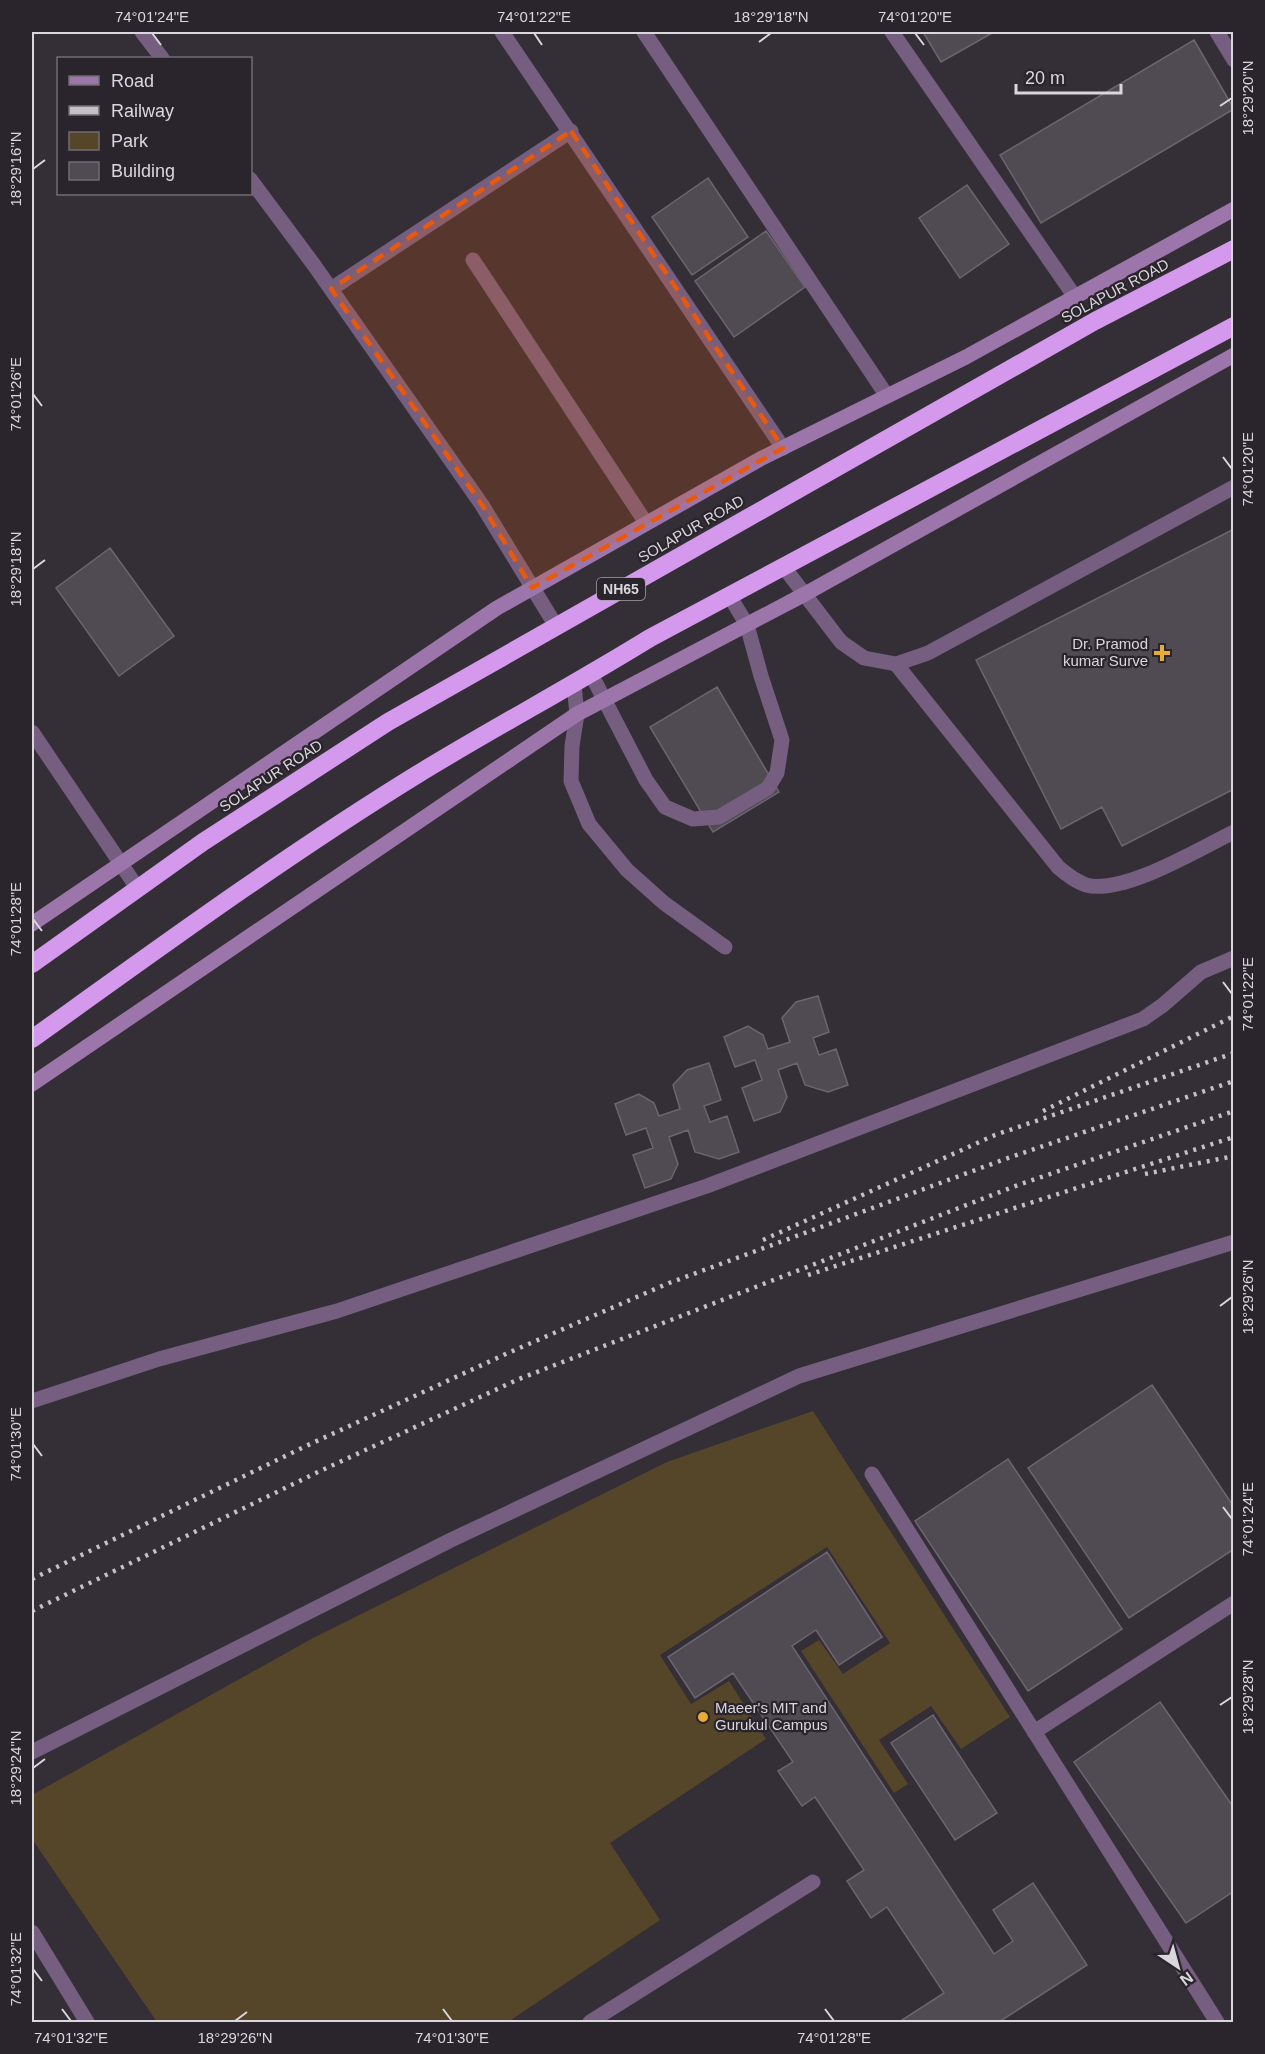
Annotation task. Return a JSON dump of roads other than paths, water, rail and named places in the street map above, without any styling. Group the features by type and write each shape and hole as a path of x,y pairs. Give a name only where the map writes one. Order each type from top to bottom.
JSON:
{"highway":[{"name":"SOLAPUR ROAD","path":"32,964 203,842 388,722 1095,321 1233,249"},
{"path":"32,1039 265,873 419,773 574,685 650,638 1233,326"}],"street":[{"path":"142,32 161,57"},
{"path":"502,32 783,448"},
{"path":"644,32 886,396"},
{"path":"892,32 1075,297"},
{"path":"1217,32 1233,60"},
{"path":"331,289 571,131"},
{"path":"252,182 331,289 482,505 556,626"},
{"path":"32,924 497,608 783,448 966,357 1233,210"},
{"path":"473,260 646,523"},
{"path":"32,1084 577,714 805,594 1233,355"},
{"path":"783,566 841,642 864,658 896,664 928,653 1233,487"},
{"path":"591,674 646,780 665,807 693,819 718,817 768,788 777,773 782,740 747,625 729,595"},
{"path":"896,664 1058,867 1070,877 1086,885 1107,886 1126,882 1233,832"},
{"path":"574,685 577,714 572,746 571,781 589,824 627,870 664,903 725,947"},
{"path":"32,732 138,889"},
{"path":"32,1401 159,1359 338,1311 707,1186 1143,1019 1201,972 1233,958"},
{"path":"32,1752 452,1540 799,1376 1233,1242"},
{"path":"872,1474 1217,2022"},
{"path":"1034,1732 1233,1603"},
{"path":"590,2022 813,1882"},
{"path":"32,1932 87,2022"}],"railway":[{"path":"1043,1111 1234,1016"},
{"path":"763,1240 995,1135 1234,1053"},
{"path":"32,1579 306,1446 508,1353 669,1283 1008,1158 1234,1081"},
{"path":"32,1611 318,1472 519,1379 1018,1185 1234,1111"},
{"path":"808,1275 1234,1137"},
{"path":"1145,1174 1234,1156"}],"place":[{"name":"Dr. Pramod kumar Surve","path":"1162,653"},
{"name":"Maeer's MIT and Gurukul Campus","path":"703,1717"}]}
